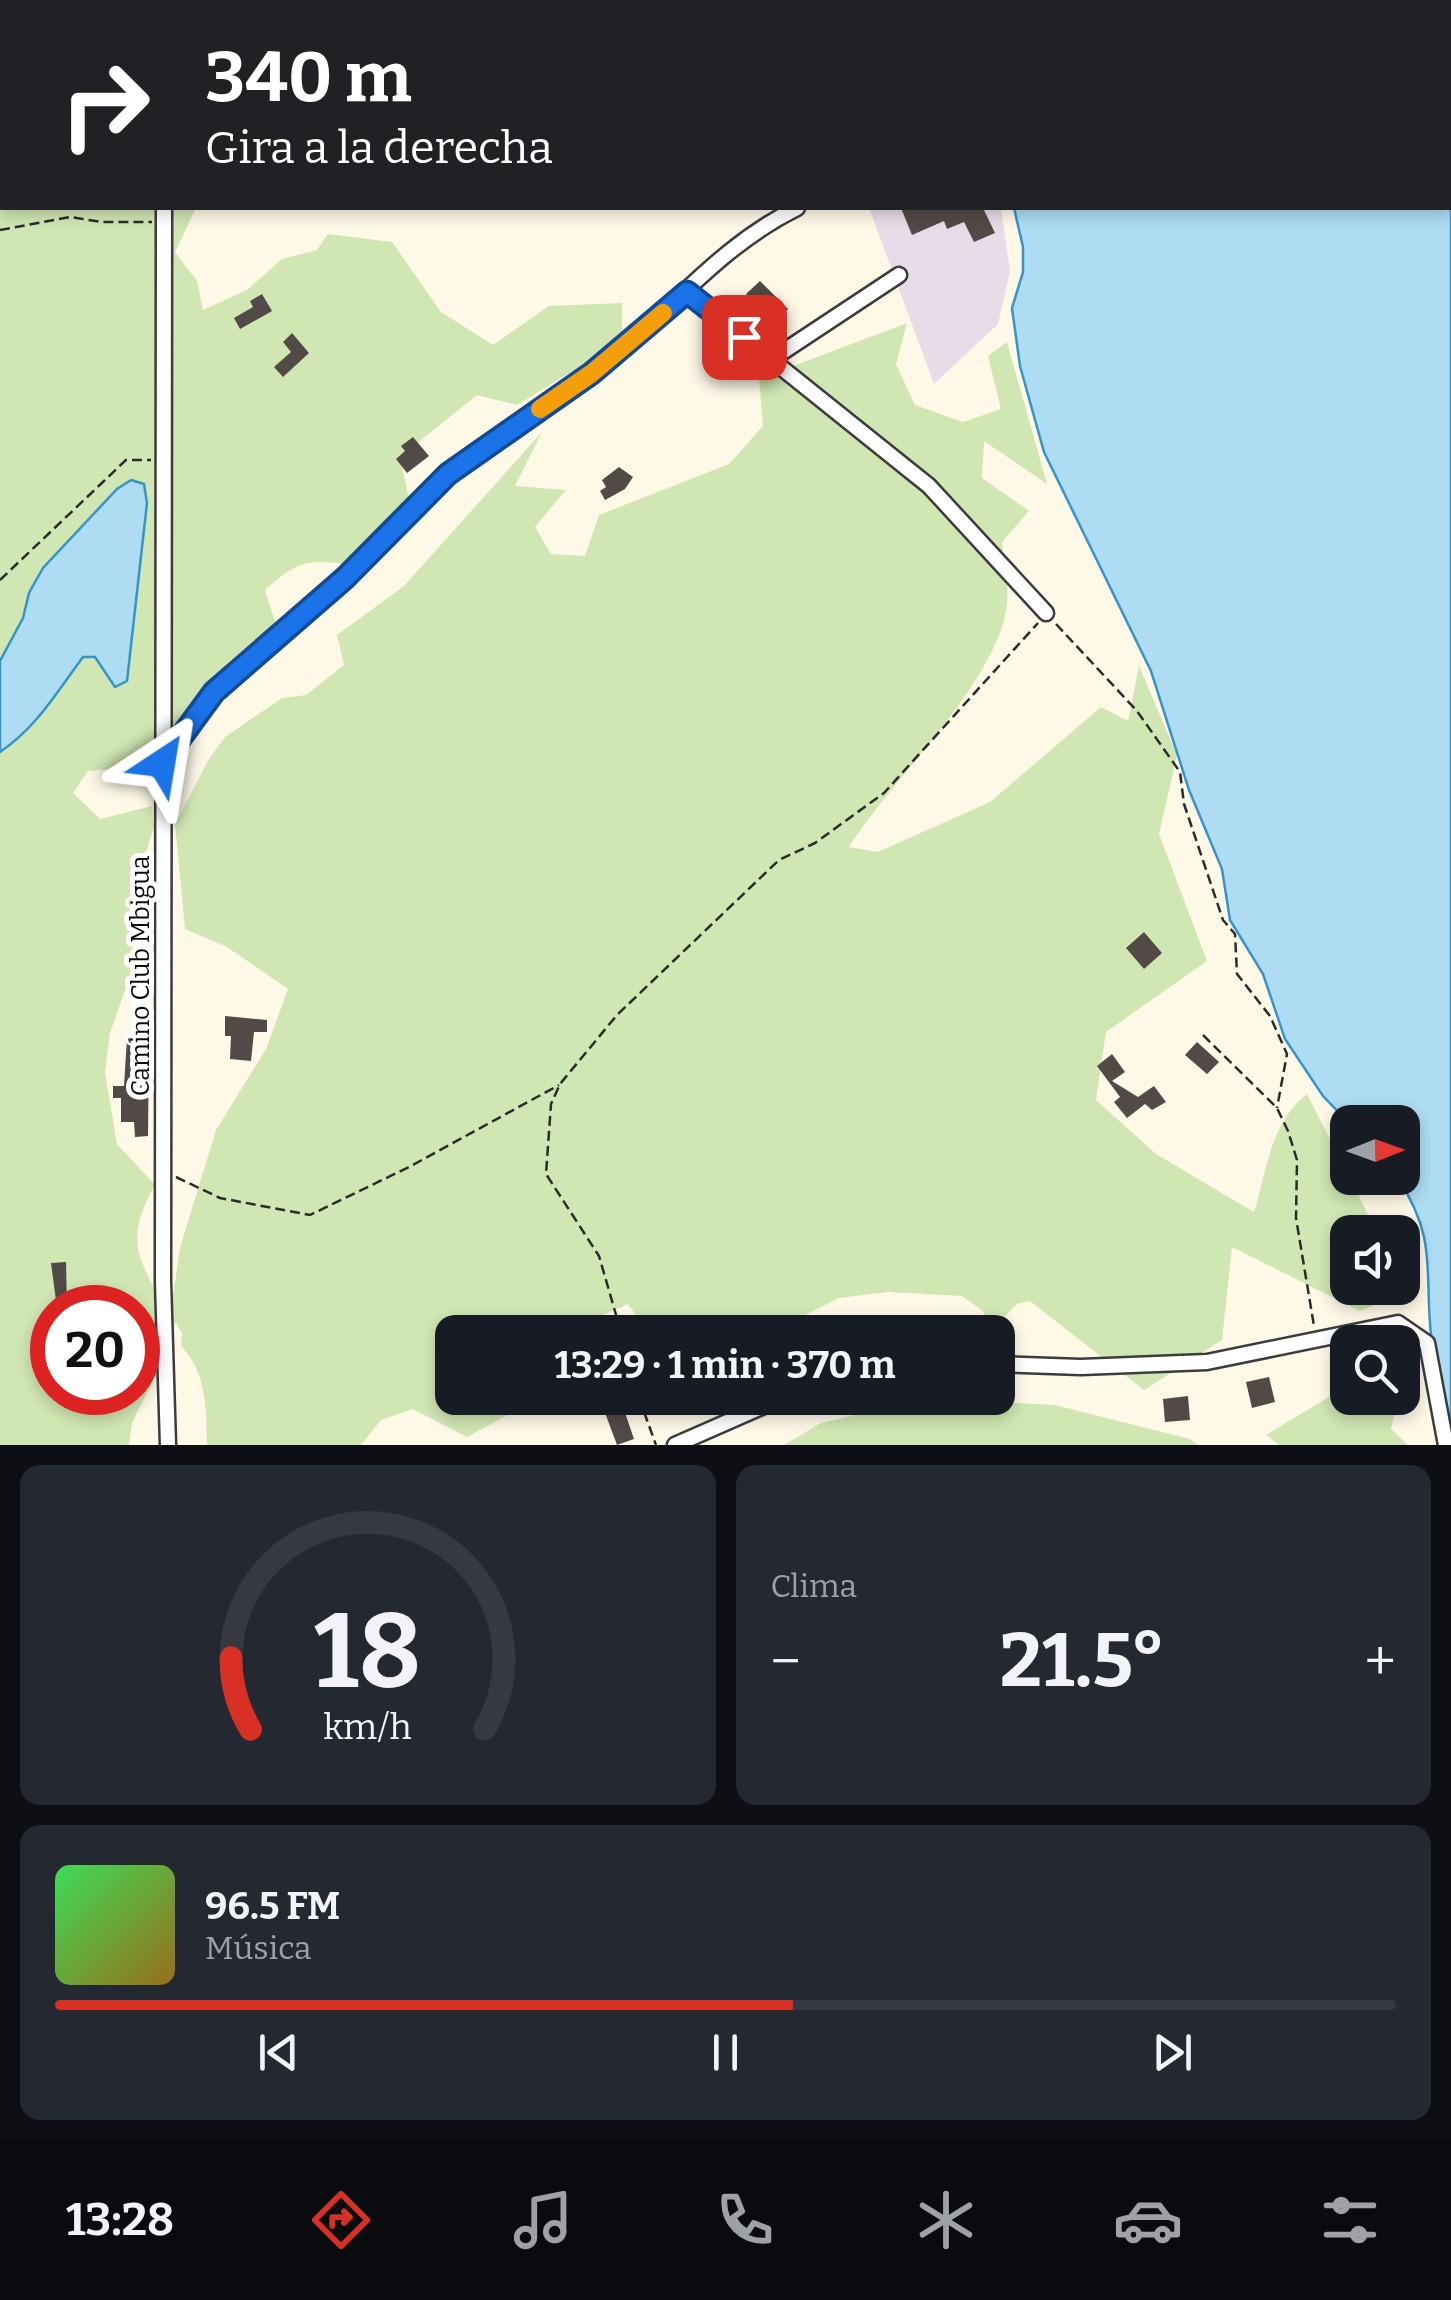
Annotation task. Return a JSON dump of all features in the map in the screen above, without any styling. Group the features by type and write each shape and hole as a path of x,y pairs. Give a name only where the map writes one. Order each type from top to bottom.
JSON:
{"street":[{"path":"162,763 214,692 345,578 448,474 592,373 687,292 729,247 794,210"},
{"name":"Camino Club Mbigua","path":"164,214 162,763 168,1445"},
{"path":"772,360 899,275"},
{"path":"687,292 929,486 1046,613"},
{"path":"1015,1364 1155,1366 1207,1362 1398,1323 1427,1342 1446,1445"},
{"path":"675,1445 743,1415"}],"path":[{"path":"0,230 70,217 102,222 164,214"},
{"path":"0,580 126,460 165,460"},
{"path":"616,1315 598,1256 546,1174 551,1104 560,1084 617,1014 780,860 815,843 884,793 992,680 1046,613 1137,711 1180,772 1184,804 1223,920 1236,934 1237,974 1270,1016 1283,1040 1288,1066 1277,1108"},
{"path":"1204,1035 1277,1108 1297,1160 1296,1218 1316,1342"},
{"path":"164,1170 220,1198 256,1209 310,1215 409,1168 560,1084"},
{"path":"645,1415 656,1445"}],"shaded area":[{"path":"870,210 1001,210 1010,271 998,324 934,384"}],"green space":[{"path":"0,210 195,210 175,252 197,281 203,310 247,290 282,259 317,250 328,234 392,242 441,312 493,345 549,306 622,303 622,341 517,405 477,395 400,457 410,503 354,565 315,562 296,567 277,580 265,590 278,631 159,756 127,767 88,771 73,793 100,819 152,806 154,827 144,859 154,876 153,910 110,1033 105,1072 117,1144 155,1185 139,1222 137,1238 152,1285 30,1285 30,1415 136,1415 129,1445 0,1445"},
{"path":"907,323 896,364 915,405 963,422 1001,409 988,356 1007,342 1047,484 984,441 982,478 1029,511 1002,542 1007,603 1000,632 965,696 849,847 878,852 990,802 1101,707 1128,721 1139,666 1177,755 1159,834 1207,961 1106,1032 1096,1100 1156,1154 1254,1212 1277,1133 1307,1094 1330,1139 1330,1195 1358,1195 1368,1215 1330,1215 1330,1296 1232,1247 1222,1340 1144,1390 1030,1301 1017,1304 1006,1315 985,1315 962,1296 888,1292 839,1298 805,1315 636,1315 628,1304 603,1315 435,1315 435,1415 508,1415 467,1437 413,1409 381,1420 361,1445 207,1445 200,1380 181,1346 182,1333 176,1323 160,1340 160,1298 170,1316 180,1248 216,1130 266,1049 288,989 227,947 185,929 175,824 225,737 282,698 306,695 344,665 337,635 404,586 542,432 515,486 566,490 535,527 551,554 585,556 599,515 729,464 763,426 759,379"},
{"path":"1348,1305 1375,1305 1360,1311"},
{"path":"1330,1396 1330,1415 1394,1415 1391,1429 1408,1445 1279,1445 1266,1435"},
{"path":"1015,1403 1055,1405 1190,1439 1198,1445 784,1445 821,1423 854,1415 1015,1415"}],"water":[{"path":"1014,210 1451,210 1451,1427 1431,1335 1427,1255 1420,1215 1408,1195 1420,1195 1420,1105 1332,1105 1285,1039 1263,974 1230,920 1222,869 1189,790 1151,671 1044,452 1020,366 1012,308 1023,272 1023,247"},
{"path":"131,480 144,484 147,503 127,681 115,687 95,657 83,657 35,721 0,752 0,661 23,618 29,593 43,568 117,489"}],"building":[{"path":"902,210 984,210 995,233 974,242 964,222 947,229 944,221 912,235"},
{"path":"760,281 788,309 774,323 746,294"},
{"path":"262,294 272,311 240,329 234,318 253,307 250,301"},
{"path":"292,333 309,353 283,377 274,367 291,352 283,342"},
{"path":"413,437 429,456 407,473 396,459 405,451 401,446"},
{"path":"619,467 633,477 625,489 605,500 600,491 606,487 602,480"},
{"path":"1144,932 1162,953 1144,969 1126,948"},
{"path":"225,1016 267,1020 267,1032 254,1032 251,1061 230,1059 231,1036 225,1036"},
{"path":"127,1038 149,1041 148,1136 135,1137 134,1122 121,1122 121,1098 113,1098 113,1086 124,1086"},
{"path":"1197,1042 1219,1062 1207,1074 1185,1055"},
{"path":"1112,1054 1125,1072 1112,1081 1138,1097 1154,1086 1166,1102 1152,1110 1145,1104 1127,1118 1114,1102 1120,1097 1097,1066"},
{"path":"66,1262 66,1285 54,1285 51,1263"},
{"path":"1269,1377 1275,1402 1252,1408 1246,1382"},
{"path":"1188,1396 1190,1420 1165,1422 1163,1399"},
{"path":"606,1415 626,1415 634,1439 617,1445"}],"slow traffic":[{"path":"540,409 592,373 663,313"}],"route":[{"path":"162,763 185,726 214,692 345,578 448,474 592,373 687,292 744,337"}]}
